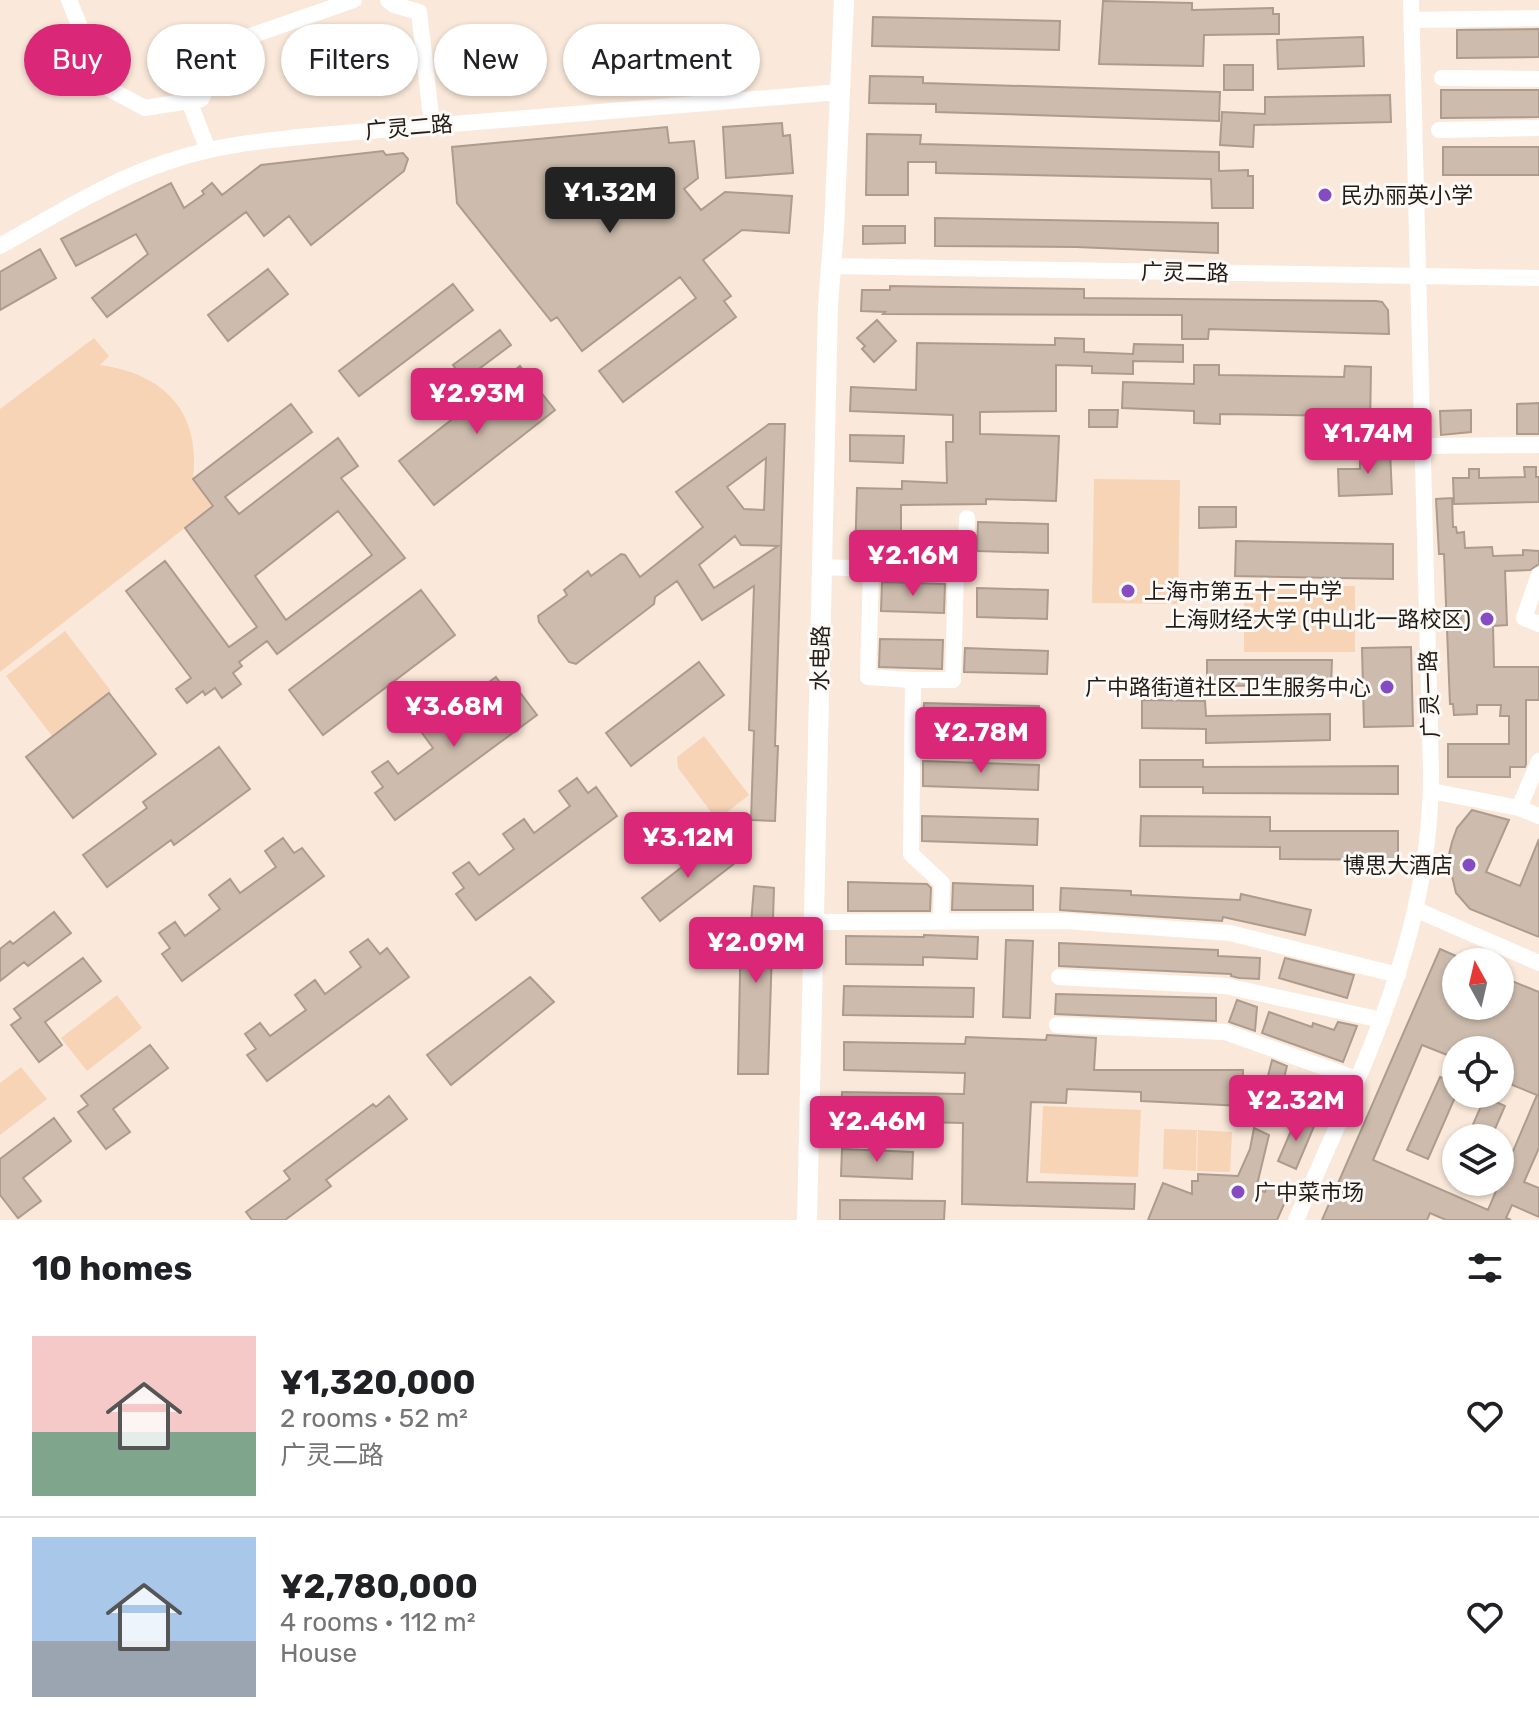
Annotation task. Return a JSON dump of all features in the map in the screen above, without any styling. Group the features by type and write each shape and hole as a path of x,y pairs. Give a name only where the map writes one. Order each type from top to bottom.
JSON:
{"main road":[{"name":"水电路","path":"807,1220 828,305 844,0"}],"street":[{"path":"69,0 104,86 145,108 201,99 230,43 354,0"},
{"path":"388,0 394,5 419,12 432,125"},
{"name":"广灵一路","path":"1296,1220 1382,1020 1417,910 1427,855 1431,791 1411,0"},
{"path":"1412,20 1539,18"},
{"path":"1442,78 1539,79"},
{"name":"广灵二路","path":"0,246 111,185 168,161 208,150 265,141 432,125 840,92"},
{"path":"189,101 208,150"},
{"path":"1439,130 1539,128"},
{"name":"广灵二路","path":"831,266 1539,278"},
{"path":"1422,446 1539,445"},
{"path":"822,567 965,573 967,518"},
{"path":"871,569 868,677 913,680 953,680 956,572"},
{"path":"1539,575 1524,618 1539,624"},
{"path":"913,680 911,854 942,883 941,922"},
{"path":"1519,808 1539,761"},
{"path":"1431,791 1519,808 1539,816"},
{"path":"1417,910 1539,963"},
{"path":"814,922 1066,921 1230,933 1398,975"},
{"path":"1059,977 1225,986 1382,1020"},
{"path":"1057,1025 1225,1032 1357,1079"}],"shaded area":[{"path":"94,338 109,356 100,365 143,377 174,400 191,434 193,479 213,506 0,672 0,409"},
{"path":"1094,479 1180,480 1178,604 1092,603"},
{"path":"1244,586 1355,586 1355,652 1244,652"},
{"path":"65,631 111,691 52,736 6,676"},
{"path":"704,736 749,795 717,820 678,768 677,757"},
{"path":"117,995 142,1028 87,1071 61,1038"},
{"path":"21,1067 47,1099 0,1135 0,1083"},
{"path":"1043,1106 1141,1110 1138,1177 1040,1173"},
{"path":"1164,1129 1197,1130 1196,1171 1163,1169"},
{"path":"1198,1130 1232,1132 1230,1172 1197,1171"}],"building":[{"path":"1103,1 1192,3 1192,10 1273,8 1273,14 1279,14 1279,34 1204,35 1203,66 1099,64"},
{"path":"873,17 1060,21 1059,50 872,46"},
{"path":"1539,29 1539,57 1457,58 1457,30"},
{"path":"1363,37 1364,66 1278,69 1277,40"},
{"path":"1224,65 1253,65 1253,90 1224,90"},
{"path":"870,76 923,77 923,83 1220,92 1219,121 936,112 936,104 869,103"},
{"path":"1441,90 1539,90 1539,117 1441,118"},
{"path":"1390,95 1391,122 1254,125 1253,147 1220,145 1222,112 1265,114 1265,97"},
{"path":"782,123 783,136 790,135 793,173 726,178 723,127"},
{"path":"667,127 669,143 694,141 698,178 684,189 701,210 725,192 792,196 789,233 742,230 703,260 731,296 724,301 736,317 623,402 599,371 696,298 680,277 582,351 557,317 551,321 457,203 452,147"},
{"path":"867,134 921,135 920,144 1219,152 1219,171 1248,170 1248,176 1253,176 1253,208 1212,208 1211,179 936,173 936,162 908,162 908,195 866,195"},
{"path":"1443,147 1539,147 1539,175 1443,175"},
{"path":"383,151 386,155 403,153 408,159 404,171 311,245 289,216 264,236 246,212 107,317 92,298 148,254 136,234 76,266 61,239 171,183 184,208 204,194 202,191 212,183 222,195 261,165"},
{"path":"935,218 1218,223 1218,253 1076,247 935,246"},
{"path":"863,226 905,226 905,243 863,244"},
{"path":"40,249 56,278 0,310 0,272"},
{"path":"268,269 288,294 228,341 208,315"},
{"path":"453,284 473,310 359,396 339,371"},
{"path":"890,286 1084,289 1084,298 1376,301 1382,302 1388,310 1389,334 1209,329 1208,339 1182,339 1182,315 883,314 885,312 861,311 862,290 890,290"},
{"path":"877,320 896,341 874,362 857,338"},
{"path":"500,330 511,345 464,380 453,365"},
{"path":"1055,338 1084,339 1084,352 1133,354 1134,344 1183,345 1183,362 1133,361 1133,374 1092,373 1092,366 1056,365 1056,411 980,412 980,434 1059,436 1056,501 986,499 986,504 901,505 901,534 955,535 954,559 855,557 857,488 902,489 902,481 947,483 946,442 953,442 953,415 850,411 851,387 916,390 917,343 1055,345"},
{"path":"1194,365 1219,365 1219,375 1344,377 1345,366 1371,367 1370,429 1343,429 1343,416 1220,414 1220,424 1194,423 1194,411 1122,408 1123,382 1194,384"},
{"path":"520,366 555,410 434,505 399,461"},
{"path":"1539,403 1539,434 1517,434 1517,404"},
{"path":"291,404 312,432 225,497 239,514 338,438 358,466 341,478 405,558 277,654 267,641 239,662 242,666 233,673 241,684 222,698 215,688 205,695 203,691 187,703 176,689 191,678 126,591 165,561 229,647 257,627 185,528 213,506 193,479","holes":["338,511 372,555 286,620 255,576"]},
{"path":"1089,410 1118,410 1117,427 1089,427"},
{"path":"1471,410 1471,432 1441,435 1440,411"},
{"path":"769,424 785,424 775,821 751,820 754,731 749,730 754,586 702,620 677,581 655,597 654,604 576,664 569,662 539,622 538,616 567,595 564,590 588,571 591,576 621,554 625,555 640,577 703,527 676,492","holes":["766,458 764,510 744,509 727,487","735,536 741,545 778,546 714,588 699,565"]},
{"path":"850,435 904,436 903,463 850,461"},
{"path":"1390,451 1392,494 1339,496 1338,469 1360,469 1360,452"},
{"path":"1524,467 1536,467 1539,502 1454,504 1453,478 1469,478 1469,469 1479,469 1479,478 1525,477"},
{"path":"1452,498 1453,527 1456,527 1457,533 1464,532 1465,548 1492,547 1493,556 1523,555 1523,550 1539,551 1539,564 1530,570 1505,571 1507,625 1493,626 1494,667 1539,667 1539,700 1526,700 1526,764 1525,767 1510,767 1510,777 1448,777 1448,744 1509,744 1509,716 1500,716 1501,705 1477,705 1477,714 1454,715 1453,704 1450,704 1444,554 1439,554 1436,499"},
{"path":"1199,507 1236,507 1236,527 1199,528"},
{"path":"978,522 1048,524 1048,553 977,551"},
{"path":"1236,541 1393,544 1393,579 1235,576"},
{"path":"882,582 945,584 944,613 881,611"},
{"path":"977,588 1048,590 1047,619 977,617"},
{"path":"421,590 455,635 323,735 289,690"},
{"path":"880,639 943,640 942,669 879,667"},
{"name":"广中路街道社区卫生服务中心","path":"1411,647 1413,726 1364,727 1362,648"},
{"path":"965,648 1048,651 1047,674 964,672"},
{"path":"1207,660 1332,660 1331,685 1207,686"},
{"path":"699,662 724,695 631,766 606,733"},
{"path":"496,677 507,692 515,686 537,715 395,820 375,793 383,787 372,772 388,761 398,774 433,748 422,733 443,718 453,732 489,705 478,690"},
{"path":"109,693 156,754 73,818 26,757"},
{"path":"1142,700 1205,701 1206,716 1330,714 1330,740 1206,743 1206,729 1142,728"},
{"path":"924,703 1039,706 1039,732 923,728"},
{"path":"219,747 250,789 174,845 171,840 107,887 83,855 147,808 143,802"},
{"path":"1140,760 1203,760 1203,767 1398,766 1398,794 1203,793 1203,787 1140,787"},
{"path":"923,761 1039,765 1038,790 923,786"},
{"path":"577,778 588,793 596,787 617,816 476,920 456,894 464,888 453,873 469,862 479,875 514,849 503,834 524,819 534,833 570,806 559,791"},
{"name":"博思大酒店","path":"1472,810 1509,820 1486,872 1520,886 1539,839 1539,937 1470,909 1456,893 1448,859 1457,828"},
{"path":"922,816 1038,819 1037,845 922,841"},
{"path":"1141,816 1270,817 1270,831 1398,831 1398,860 1280,859 1280,847 1140,846"},
{"path":"283,838 294,853 302,848 324,876 182,981 162,954 170,948 159,933 175,922 185,936 220,909 209,895 230,879 240,893 276,867 265,851"},
{"path":"717,840 735,863 660,921 642,898"},
{"path":"848,882 927,884 931,888 930,911 848,911"},
{"path":"953,883 1033,886 1033,910 952,910"},
{"path":"754,886 774,888 768,1074 738,1074 741,924 751,924"},
{"path":"1061,888 1240,900 1241,894 1311,910 1305,935 1223,917 1222,921 1060,910"},
{"path":"54,912 71,933 28,966 24,962 0,981 0,949 10,941 13,944"},
{"path":"846,936 978,937 977,959 923,957 923,965 846,964"},
{"path":"368,939 380,954 387,948 409,977 267,1081 247,1055 256,1049 245,1034 260,1023 270,1036 306,1010 295,995 315,980 325,994 361,967 350,952"},
{"path":"1006,940 1033,941 1030,1018 1003,1017"},
{"path":"1059,943 1218,950 1218,956 1260,958 1259,979 1239,978 1231,974 1059,966"},
{"path":"1440,949 1442,1020 1514,1020 1514,982 1539,992 1539,1148 1524,1182 1539,1188 1539,1217 1512,1205 1506,1218 1511,1220 1446,1220 1430,1213 1427,1220 1322,1220","holes":["1442,1036 1514,1036 1514,1086 1537,1095 1514,1149 1514,1196 1494,1196 1488,1210 1456,1196 1442,1196 1442,1190 1373,1160 1422,1045 1442,1053"]},
{"path":"83,958 101,981 45,1022 62,1045 39,1062 11,1025 21,1018 14,1009"},
{"path":"1285,958 1354,975 1347,998 1279,978"},
{"path":"530,977 554,1002 451,1085 427,1055"},
{"path":"844,986 974,988 973,1017 843,1015"},
{"path":"1056,994 1216,998 1216,1021 1055,1014"},
{"path":"1237,1000 1257,1007 1255,1031 1229,1022"},
{"path":"1269,1012 1312,1027 1313,1023 1334,1030 1338,1022 1357,1026 1343,1062 1262,1033"},
{"path":"1047,1035 1096,1038 1094,1070 1243,1070 1242,1106 1141,1101 1141,1092 1067,1089 1066,1103 1031,1102 1027,1182 1135,1184 1134,1209 962,1204 963,1123 841,1120 842,1092 964,1094 965,1073 844,1070 844,1042 965,1044 966,1037 1046,1040"},
{"path":"150,1045 168,1068 113,1109 130,1132 106,1149 78,1112 88,1105 81,1096"},
{"path":"1272,1060 1287,1066 1276,1110 1260,1107"},
{"path":"1442,1078 1442,1108 1450,1108 1428,1159 1407,1150"},
{"path":"389,1096 407,1119 326,1180 331,1186 285,1220 252,1220 246,1212 290,1179 284,1171 373,1104 376,1107"},
{"path":"1480,1108 1504,1108 1497,1124 1473,1124"},
{"path":"1297,1117 1315,1124 1296,1169 1278,1161"},
{"path":"54,1118 71,1141 23,1178 41,1201 18,1218 0,1195 0,1159"},
{"name":"广中菜市场","path":"1254,1128 1269,1135 1256,1189 1265,1192 1268,1184 1289,1193 1277,1220 1148,1220 1163,1183 1192,1194 1192,1181 1198,1181 1198,1174 1238,1176 1250,1149"},
{"path":"842,1149 913,1152 912,1179 841,1176"},
{"path":"840,1200 945,1201 944,1220 840,1220"}],"place":[{"name":"民办丽英小学","path":"1325,195"},
{"name":"上海市第五十二中学","path":"1128,591"},
{"name":"上海财经大学 (中山北一路校区)","path":"1487,619"},
{"name":"广中路街道社区卫生服务中心","path":"1387,687"},
{"name":"博思大酒店","path":"1469,865"},
{"name":"广中菜市场","path":"1238,1192"}]}
